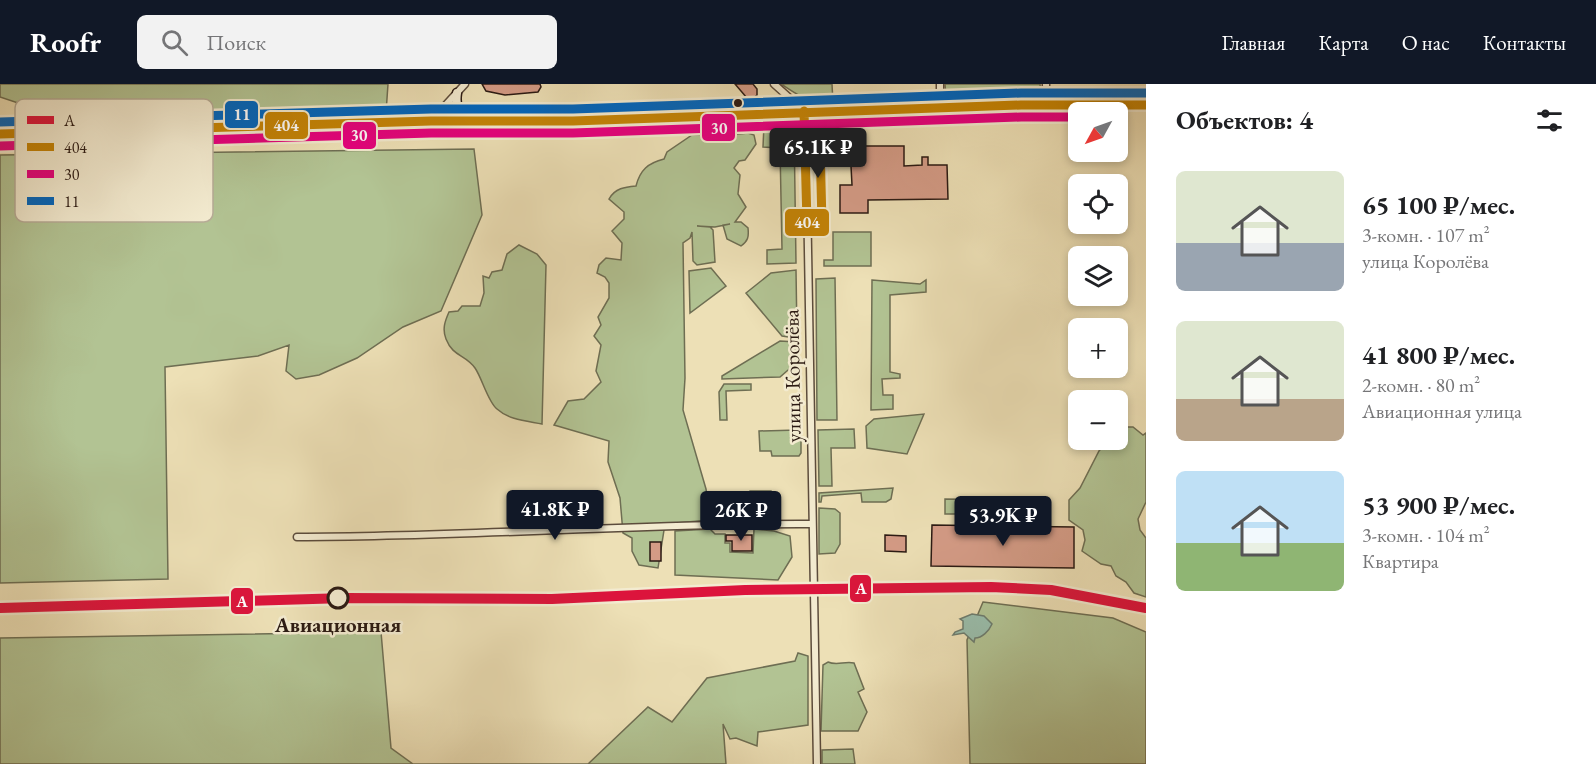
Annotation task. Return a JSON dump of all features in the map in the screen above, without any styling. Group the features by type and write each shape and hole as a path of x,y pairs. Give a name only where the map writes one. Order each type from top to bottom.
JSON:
{"main road":[{"path":"457,93 455,104 461,112 481,120"},
{"path":"213,128 481,120 573,121 1046,104 1146,105"},
{"path":"0,134 15,134"}],"street":[{"path":"430,121 465,84"},
{"path":"774,84 804,111"},
{"path":"940,84 940,107"},
{"path":"1046,84 1046,104"},
{"name":"улица Королёва","path":"804,111 818,764"},
{"path":"297,537 391,537 570,528 718,524 812,525"}],"shaded area":[{"path":"0,84 388,84 386,113 213,118 213,99 15,99 15,102 0,97"},
{"path":"781,84 832,84 833,103 812,101 799,96"},
{"path":"945,84 1040,84 1041,96 946,98"},
{"path":"764,125 794,125 796,263 767,264 767,250 782,249 780,148 763,147"},
{"path":"748,133 754,135 756,144 745,160 739,161 734,168 740,175 738,194 746,207 735,222 741,222 748,228 747,240 741,246 727,239 723,225 697,226 710,227 713,230 715,262 697,265 693,261 692,232 690,238 683,243 685,378 683,410 706,489 710,520 665,524 658,568 639,565 632,551 632,538 623,533 620,498 608,462 609,441 554,425 568,401 584,399 601,382 596,371 601,345 594,336 601,325 598,317 609,298 609,283 605,277 597,273 599,265 606,258 621,260 622,243 612,231 624,219 624,212 609,199 617,190 636,186 646,168 664,159 667,152 692,135 722,136"},
{"path":"474,149 482,215 441,311 403,327 357,358 319,375 296,379 286,371 289,345 258,356 165,367 168,579 0,583 0,155 15,155 15,222 213,222 213,152"},
{"path":"833,232 871,232 871,266 824,266 824,260 833,260"},
{"path":"519,245 537,254 546,265 542,424 513,418 497,409 475,368 452,349 444,332 449,312 458,311 462,306 480,306 484,293 483,276 489,278 492,272 502,270 507,254"},
{"path":"711,268 726,286 690,313 689,271"},
{"path":"796,270 797,335 795,338 782,336 746,293 771,273"},
{"path":"835,278 837,420 817,420 816,279"},
{"path":"872,280 920,284 926,280 926,292 890,295 890,372 900,374 900,378 882,379 883,395 893,395 893,409 871,410"},
{"path":"780,341 796,342 795,364 780,377 722,379 722,376"},
{"path":"724,384 751,384 751,390 726,391 727,420 720,420 719,392"},
{"path":"924,414 907,454 867,448 866,426 874,419"},
{"path":"1128,427 1133,427 1143,435 1146,433 1146,502 1138,519 1140,530 1146,538 1146,597 1134,593 1126,582 1116,576 1111,566 1101,564 1082,551 1085,540 1083,530 1069,520 1069,500 1080,488 1099,451 1128,450"},
{"path":"854,429 855,448 831,448 832,486 819,486 818,430"},
{"path":"798,430 801,432 799,456 772,456 771,451 760,451 759,431"},
{"path":"893,488 891,499 886,502 862,502 861,493 822,496 819,502 819,493"},
{"path":"750,491 771,491 772,503 744,512"},
{"path":"945,499 1013,500 1013,514 945,514"},
{"path":"819,508 835,509 840,513 840,544 835,553 819,554"},
{"path":"710,529 715,534 725,534 725,543 730,543 730,552 753,553 754,529 774,531 790,536 792,557 778,580 675,575 675,531"},
{"path":"983,602 1113,618 1146,632 1146,764 970,764 967,640"},
{"path":"972,614 984,616 992,624 987,632 975,638 974,642 964,633 953,635 963,629 963,621 960,619"},
{"path":"381,632 391,748 413,764 0,764 0,638"},
{"path":"798,653 808,656 808,725 758,732 757,746 736,738 730,739 723,724 726,764 588,764 648,707 672,722 707,678 795,661"},
{"path":"828,662 854,663 864,689 858,692 867,712 858,731 821,731 823,665"},
{"path":"853,749 855,764 822,764 822,750"}],"building":[{"path":"482,84 540,84 541,87 538,92 505,95 486,91"},
{"path":"735,84 753,84 757,89 757,95 747,98"},
{"path":"852,146 904,146 904,166 922,165 922,157 928,157 928,165 947,165 948,199 868,200 868,213 840,213 840,185 852,185 851,166 844,166 844,155 852,155"},
{"path":"932,525 1074,527 1074,568 931,566"},
{"path":"726,535 752,535 752,551 732,551 732,541 726,541"},
{"path":"885,535 906,536 906,552 885,551"},
{"path":"650,542 661,542 661,561 650,561"}],"transit line":[{"name":"11","path":"213,116 431,109 573,109 1021,93 1146,93"},
{"name":"404","path":"213,128 431,121 573,121 1021,105 1146,105"},
{"name":"404","path":"804,111 807,223 822,223 820,144 814,138 806,136"},
{"name":"30","path":"213,140 431,133 573,133 1068,117"},
{"name":"11","path":"0,122 15,122"},
{"name":"404","path":"0,134 15,134"},
{"name":"30","path":"0,146 15,146"},
{"name":"A","path":"0,608 346,598 552,599 745,590 991,587 1051,590 1146,608"}],"place":[{"name":"Авиационная","path":"338,598"}]}
